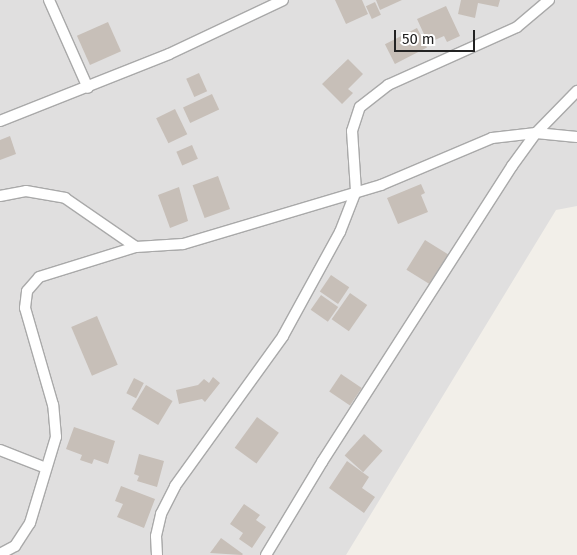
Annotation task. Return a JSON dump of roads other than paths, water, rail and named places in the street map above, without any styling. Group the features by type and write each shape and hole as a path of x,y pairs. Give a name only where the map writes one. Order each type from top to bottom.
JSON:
{"street":[{"path":"49,0 88,88"},
{"path":"0,121 88,88 178,50 283,0"},
{"path":"157,555 156,536 162,514 175,486 283,336 325,264 356,191 352,131 360,107 388,85 517,27 548,0"},
{"path":"266,555 322,462 536,132 577,91"},
{"path":"0,554 15,546 23,536 46,468 57,424 25,308 27,291 39,277 136,247 183,244 381,184 492,138 536,132 577,137"},
{"path":"0,196 26,191 65,198 136,247"},
{"path":"0,450 46,468"}]}
